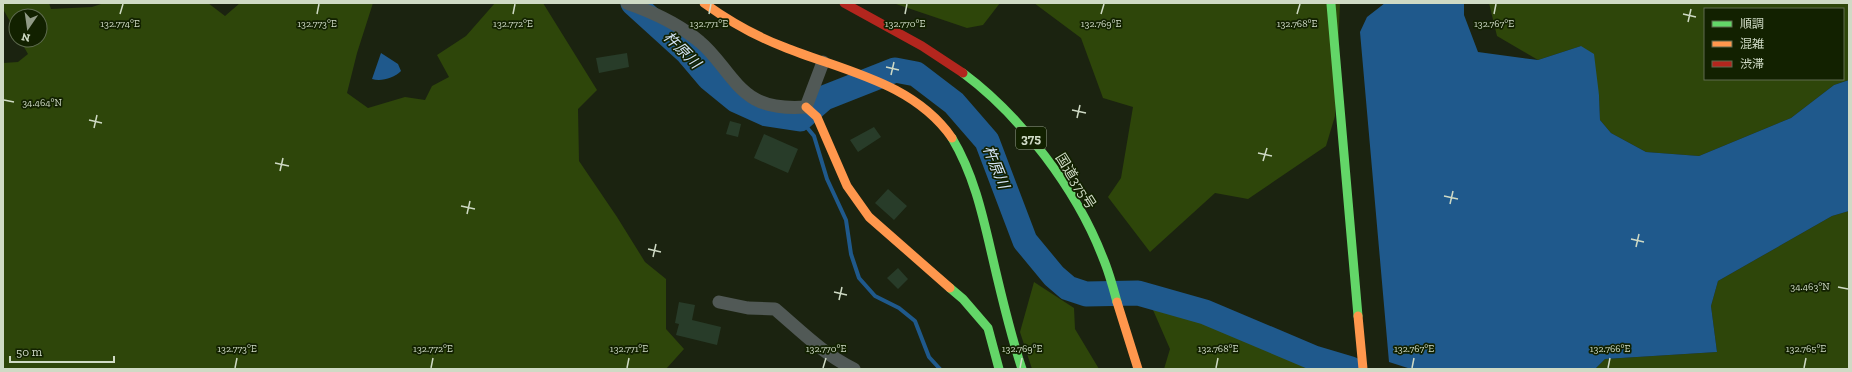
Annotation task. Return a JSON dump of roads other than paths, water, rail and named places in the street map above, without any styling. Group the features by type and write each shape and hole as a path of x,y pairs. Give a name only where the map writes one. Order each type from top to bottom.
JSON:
{"main road":[{"path":"704,3 720,16 742,29 823,62 872,78 900,92 928,112 946,130 959,147 972,175 1012,340 1022,369"},
{"name":"国道375号","path":"844,3 925,48 966,74 995,98 1021,126 1048,161 1070,194 1103,258 1138,369"},
{"path":"1332,4 1363,369"},
{"path":"806,107 817,117 847,186 864,211 963,299 988,328 999,369"}],"street":[{"path":"627,3 670,21 699,40 713,53 743,90 756,100 790,108 806,107 823,62"},
{"path":"719,302 748,308 775,309 816,346 841,363 854,369"}],"water":[{"path":"1385,3 1464,3 1464,15 1478,52 1538,60 1581,46 1594,54 1599,95 1600,120 1611,133 1646,152 1699,156 1791,118 1834,85 1849,80 1849,211 1832,216 1718,281 1711,306 1717,352 1605,359 1595,369 1411,369 1389,362 1360,32 1367,17"},
{"path":"381,53 398,64 401,71 395,76 387,79 372,79"}],"waterway":[{"name":"杵原川","path":"633,3 687,52 709,78 736,100 767,114 800,119 824,98 895,70 916,74 954,103 987,141 1025,241 1054,276 1068,288 1086,294 1138,293 1205,312 1314,358 1351,369"},
{"path":"800,119 814,136 827,179 846,220 851,254 859,278 875,296 899,308 915,321 929,357 940,369"}]}
